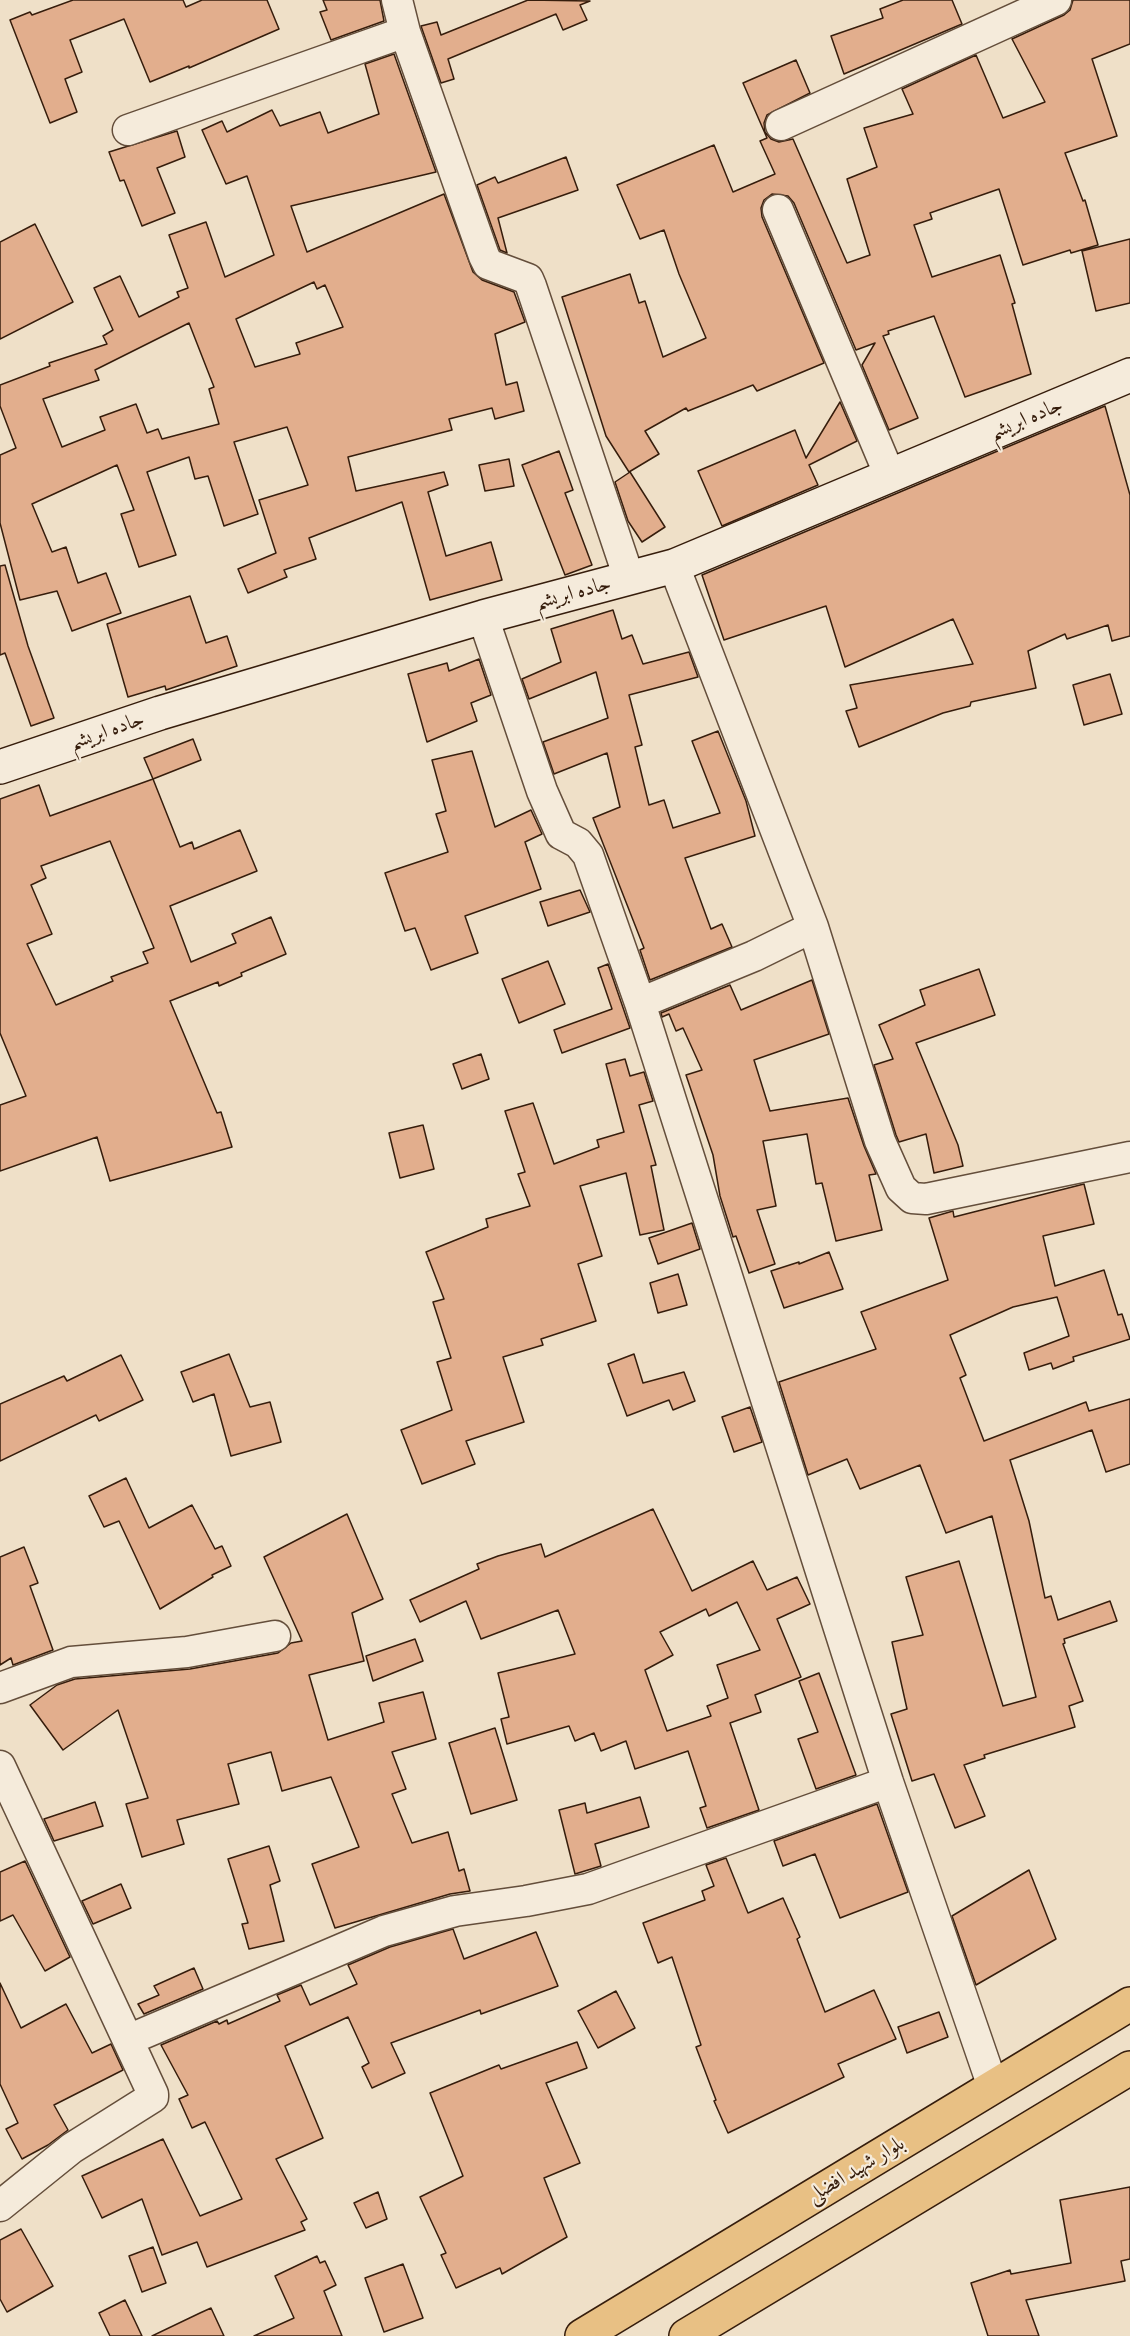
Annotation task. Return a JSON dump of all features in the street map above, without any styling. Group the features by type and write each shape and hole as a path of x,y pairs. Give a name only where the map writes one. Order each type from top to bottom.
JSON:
{"main road":[{"name":"جاده ابریشم","path":"0,767 160,713 483,616 674,566 1130,375"},
{"name":"بلوار شهید افضلی","path":"582,2336 1130,2004"},
{"path":"686,2336 1130,2068"}],"street":[{"path":"397,0 405,32 484,256 488,264 528,279 531,286 629,578"},
{"path":"781,125 1056,0"},
{"path":"128,130 405,32"},
{"path":"778,210 890,476"},
{"path":"674,566 813,927 880,1141 901,1188 912,1198 926,1199 1130,1157"},
{"path":"483,616 542,791 561,834 578,843 588,855 640,1004 888,1782 993,2087"},
{"path":"640,1004 754,956 813,927"},
{"path":"0,1688 71,1662 187,1652 275,1636"},
{"path":"0,1766 153,2097 72,2148 0,2206"},
{"path":"128,2040 384,1931 455,1911 526,1901 588,1888 888,1782"}],"building":[{"path":"73,0 183,0 186,7 202,0 267,0 279,29 189,68 189,66 150,82 124,19 70,40 82,72 65,79 77,112 50,123 10,20 30,12 32,15"},
{"path":"323,0 380,0 384,21 331,40 320,12 327,10"},
{"path":"528,0 590,1 580,5 587,20 563,30 556,14 448,59 454,79 441,83 421,26 437,22 441,35"},
{"path":"903,0 952,0 962,24 844,74 831,36 883,18 880,9"},
{"path":"1073,0 1130,0 1130,44 1092,59 1117,136 1065,153 1083,201 1085,200 1098,245 1071,253 1070,250 1023,265 999,189 930,213 932,219 914,225 932,277 1000,255 1015,303 1012,304 1031,374 965,397 934,316 888,331 889,334 883,336 918,418 889,430 862,365 875,343 856,350 794,203 788,196 772,194 764,200 761,208 762,217 824,363 757,391 753,385 688,411 686,408 645,431 659,454 629,472 606,436 562,297 630,274 639,303 645,301 663,357 706,338 679,274 664,230 640,239 617,185 714,145 733,192 775,174 760,141 767,138 743,83 796,60 810,93 767,115 764,123 765,132 771,139 779,142 793,139 847,263 870,255 847,179 877,167 864,128 913,114 902,89 976,55 1003,118 1045,102 1012,39 1064,15 1070,10"},
{"path":"394,54 436,172 291,206 307,252 444,194 473,272 482,280 514,292 525,322 495,334 506,385 517,382 524,411 495,419 492,408 449,419 452,430 348,457 356,491 444,472 448,485 428,492 446,556 491,542 502,580 430,600 402,502 309,538 316,559 284,570 287,577 248,593 238,569 276,553 259,500 308,485 287,427 234,442 258,514 224,526 208,476 195,479 189,457 147,472 176,555 139,567 121,514 134,510 117,465 32,504 52,552 66,547 78,583 106,573 121,613 72,631 57,591 20,600 0,523 0,455 16,448 0,406 0,385 50,366 49,363 107,344 103,336 113,330 94,288 120,276 139,317 179,297 177,292 188,288 169,235 206,222 225,277 274,255 247,176 226,184 202,130 222,121 227,132 272,110 280,126 320,112 328,133 379,114 365,64","holes":["314,282 317,289 325,285 343,327 296,343 300,354 255,367 236,319","189,323 214,387 209,389 219,424 162,439 158,429 147,433 136,404 100,417 105,430 62,447 43,399 99,380 95,370"]},
{"path":"177,131 185,157 157,168 175,213 142,226 124,180 120,181 109,152"},
{"path":"566,157 578,190 498,218 507,253 500,250 477,185 495,177 498,183"},
{"path":"35,224 73,302 0,339 0,242"},
{"path":"1130,239 1130,303 1096,311 1082,251"},
{"path":"840,402 857,441 809,465 818,485 722,526 698,471 795,430 806,458"},
{"path":"1105,406 1130,495 1130,636 1112,641 1108,625 1067,639 1065,634 1028,651 1036,688 971,702 970,706 943,713 859,747 846,711 857,708 850,685 973,664 953,619 845,667 826,606 724,640 702,575"},
{"path":"559,451 573,490 565,493 592,565 565,575 522,465"},
{"path":"509,459 514,486 485,491 479,465"},
{"path":"630,472 665,527 642,542 628,521 615,482"},
{"path":"5,565 28,646 54,718 31,726 5,653 0,655 0,566"},
{"path":"190,596 206,643 227,636 237,666 166,690 165,686 128,697 107,624"},
{"path":"613,610 622,639 632,635 643,664 689,652 698,677 629,695 642,745 635,747 649,805 664,800 673,828 720,813 692,741 718,731 746,801 755,836 685,858 711,929 722,924 732,947 650,980 640,950 644,948 593,818 620,807 607,753 554,774 543,742 608,718 596,672 529,699 522,679 561,662 551,629"},
{"path":"479,659 491,695 471,703 477,721 427,742 408,674 447,663 449,671"},
{"path":"1110,674 1122,714 1084,725 1073,685"},
{"path":"193,739 201,760 153,779 144,758"},
{"path":"472,751 495,827 531,810 542,834 525,842 541,889 465,916 478,953 431,970 415,928 405,931 385,873 448,852 436,814 446,811 432,760"},
{"path":"153,779 180,847 192,842 194,849 240,830 257,871 170,906 191,962 236,943 232,934 271,917 286,954 241,973 242,976 219,986 218,982 170,1001 217,1113 221,1112 232,1147 110,1181 97,1137 0,1171 0,1105 26,1096 0,1033 0,799 39,785 50,816","holes":["110,841 154,948 143,952 148,963 111,977 113,981 56,1005 27,944 52,934 31,885 46,878 41,866"]},
{"path":"580,890 590,912 548,926 540,902"},
{"path":"548,961 565,1004 519,1023 502,979"},
{"path":"608,964 630,1028 562,1053 554,1030 612,1009 598,968"},
{"path":"979,969 995,1015 916,1043 958,1145 963,1166 934,1173 926,1134 899,1142 896,1135 874,1065 893,1059 879,1025 925,1005 920,990"},
{"path":"812,980 829,1034 754,1060 770,1111 848,1098 876,1174 869,1175 882,1230 836,1241 822,1183 816,1184 807,1134 763,1141 776,1206 757,1210 775,1264 749,1273 736,1236 733,1237 720,1196 713,1155 686,1075 702,1070 683,1028 676,1031 669,1014 662,1017 661,1013 730,985 741,1010"},
{"path":"481,1054 489,1079 462,1089 453,1064"},
{"path":"625,1059 630,1076 644,1072 653,1101 639,1105 656,1165 651,1166 664,1230 640,1235 626,1173 580,1186 602,1256 578,1264 596,1321 541,1339 543,1345 503,1357 524,1422 466,1441 475,1464 422,1484 401,1430 452,1410 437,1362 451,1358 433,1302 444,1299 426,1252 488,1227 486,1219 530,1206 518,1174 525,1172 505,1111 533,1103 554,1164 599,1147 597,1140 624,1132 606,1064"},
{"path":"423,1125 434,1169 400,1178 389,1133"},
{"path":"1084,1184 1094,1224 1043,1236 1055,1286 1104,1270 1118,1315 1122,1314 1130,1339 1073,1357 1074,1361 1053,1369 1051,1363 1029,1370 1024,1353 1069,1336 1057,1297 1013,1307 950,1335 966,1375 960,1378 984,1441 1086,1402 1089,1411 1130,1399 1130,1464 1106,1472 1092,1430 1010,1460 1029,1521 1045,1598 1051,1596 1058,1620 1110,1601 1117,1621 1064,1639 1063,1644 1083,1701 1069,1706 1075,1727 984,1755 985,1758 964,1765 985,1816 955,1828 934,1774 912,1781 891,1714 907,1709 892,1642 923,1635 906,1577 959,1561 1003,1706 1036,1697 992,1516 946,1533 920,1465 860,1489 847,1459 808,1475 779,1382 876,1349 861,1312 948,1280 929,1218 953,1211 954,1217"},
{"path":"692,1223 700,1249 658,1264 649,1238"},
{"path":"829,1252 843,1289 784,1308 771,1271 799,1262 799,1264"},
{"path":"678,1274 687,1305 658,1313 650,1283"},
{"path":"229,1354 250,1407 270,1402 281,1442 231,1456 214,1394 193,1402 181,1372"},
{"path":"634,1354 643,1383 684,1372 695,1401 673,1410 669,1400 627,1416 608,1364"},
{"path":"121,1355 143,1400 99,1421 96,1415 0,1461 0,1404 64,1376 67,1381"},
{"path":"750,1407 762,1442 734,1452 722,1417"},
{"path":"126,1478 149,1528 192,1505 215,1549 222,1546 231,1566 212,1575 213,1577 160,1609 119,1521 104,1527 89,1496"},
{"path":"653,1509 692,1591 753,1561 767,1590 797,1577 810,1604 777,1619 801,1677 755,1695 761,1712 730,1723 759,1810 707,1828 700,1808 706,1806 688,1751 635,1769 626,1741 601,1751 594,1733 575,1741 569,1726 507,1744 501,1719 509,1717 498,1673 575,1654 558,1610 481,1639 466,1601 420,1622 410,1600 479,1569 477,1564 498,1556 541,1544 545,1557","holes":["737,1602 760,1650 717,1665 728,1698 707,1706 711,1716 667,1731 645,1670 673,1655 660,1632 706,1609 709,1616"]},
{"path":"347,1514 383,1599 352,1613 364,1661 309,1675 328,1740 384,1722 379,1703 423,1692 436,1739 392,1752 406,1789 392,1794 412,1843 448,1832 459,1871 464,1869 470,1891 450,1894 335,1928 312,1864 359,1847 331,1777 282,1791 271,1752 228,1764 239,1804 177,1820 184,1844 142,1857 126,1804 148,1798 118,1710 63,1750 30,1705 57,1685 75,1679 190,1669 278,1653 291,1643 302,1641 264,1557"},
{"path":"24,1547 38,1583 30,1586 53,1650 13,1665 11,1658 0,1665 0,1557"},
{"path":"415,1639 423,1661 373,1681 366,1656"},
{"path":"819,1673 856,1775 816,1789 798,1739 818,1732 799,1681"},
{"path":"495,1728 517,1800 471,1814 449,1743"},
{"path":"640,1797 649,1827 595,1844 601,1866 575,1874 559,1810 585,1803 587,1813"},
{"path":"95,1802 103,1826 54,1841 44,1819"},
{"path":"877,1804 908,1892 840,1918 815,1854 783,1866 774,1841"},
{"path":"269,1846 280,1881 270,1885 284,1941 249,1949 242,1924 248,1923 228,1859"},
{"path":"726,1858 748,1913 783,1898 800,1937 797,1939 825,2012 874,1990 896,2039 838,2064 844,2077 728,2133 714,2101 716,2100 696,2047 701,2045 672,1957 658,1963 643,1923 705,1900 702,1891 714,1886 706,1865"},
{"path":"25,1861 70,1957 45,1971 13,1915 0,1921 0,1872"},
{"path":"1029,1870 1056,1939 976,1985 952,1916"},
{"path":"121,1884 131,1908 93,1924 82,1901"},
{"path":"453,1929 464,1959 536,1932 558,1986 481,2014 480,2010 391,2043 405,2073 372,2088 362,2067 369,2063 348,2017 285,2046 323,2138 276,2159 307,2219 301,2222 305,2230 207,2267 197,2242 162,2255 142,2199 102,2218 82,2176 163,2139 200,2216 242,2199 205,2122 192,2128 179,2099 188,2095 161,2045 217,2021 219,2024 227,2020 228,2024 280,2001 277,1995 301,1985 310,2005 357,1984 348,1965 390,1947"},
{"path":"194,1968 203,1989 144,2014 138,2004 159,1995 154,1986"},
{"path":"0,1983 21,2028 66,2004 92,2053 111,2044 123,2070 54,2105 68,2130 48,2145 22,2159 6,2129 18,2123 0,2084"},
{"path":"616,1991 635,2028 598,2048 578,2011"},
{"path":"939,2012 948,2037 907,2053 898,2027"},
{"path":"577,2042 587,2068 546,2083 580,2163 544,2178 567,2237 502,2274 500,2268 456,2288 441,2255 446,2253 420,2197 463,2176 430,2093 499,2065 501,2069"},
{"path":"1130,2187 1130,2259 1121,2261 1125,2281 1026,2300 1039,2336 988,2336 971,2283 1010,2270 1011,2274 1071,2263 1060,2200"},
{"path":"378,2192 387,2219 366,2228 354,2203"},
{"path":"21,2229 53,2286 7,2312 0,2299 0,2240"},
{"path":"153,2247 166,2283 142,2292 129,2256"},
{"path":"317,2256 320,2263 325,2261 336,2285 324,2291 342,2336 254,2336 294,2318 275,2276"},
{"path":"403,2264 423,2318 384,2332 365,2278"},
{"path":"125,2300 142,2336 110,2336 99,2313"},
{"path":"211,2308 224,2336 152,2336 200,2313"}]}
